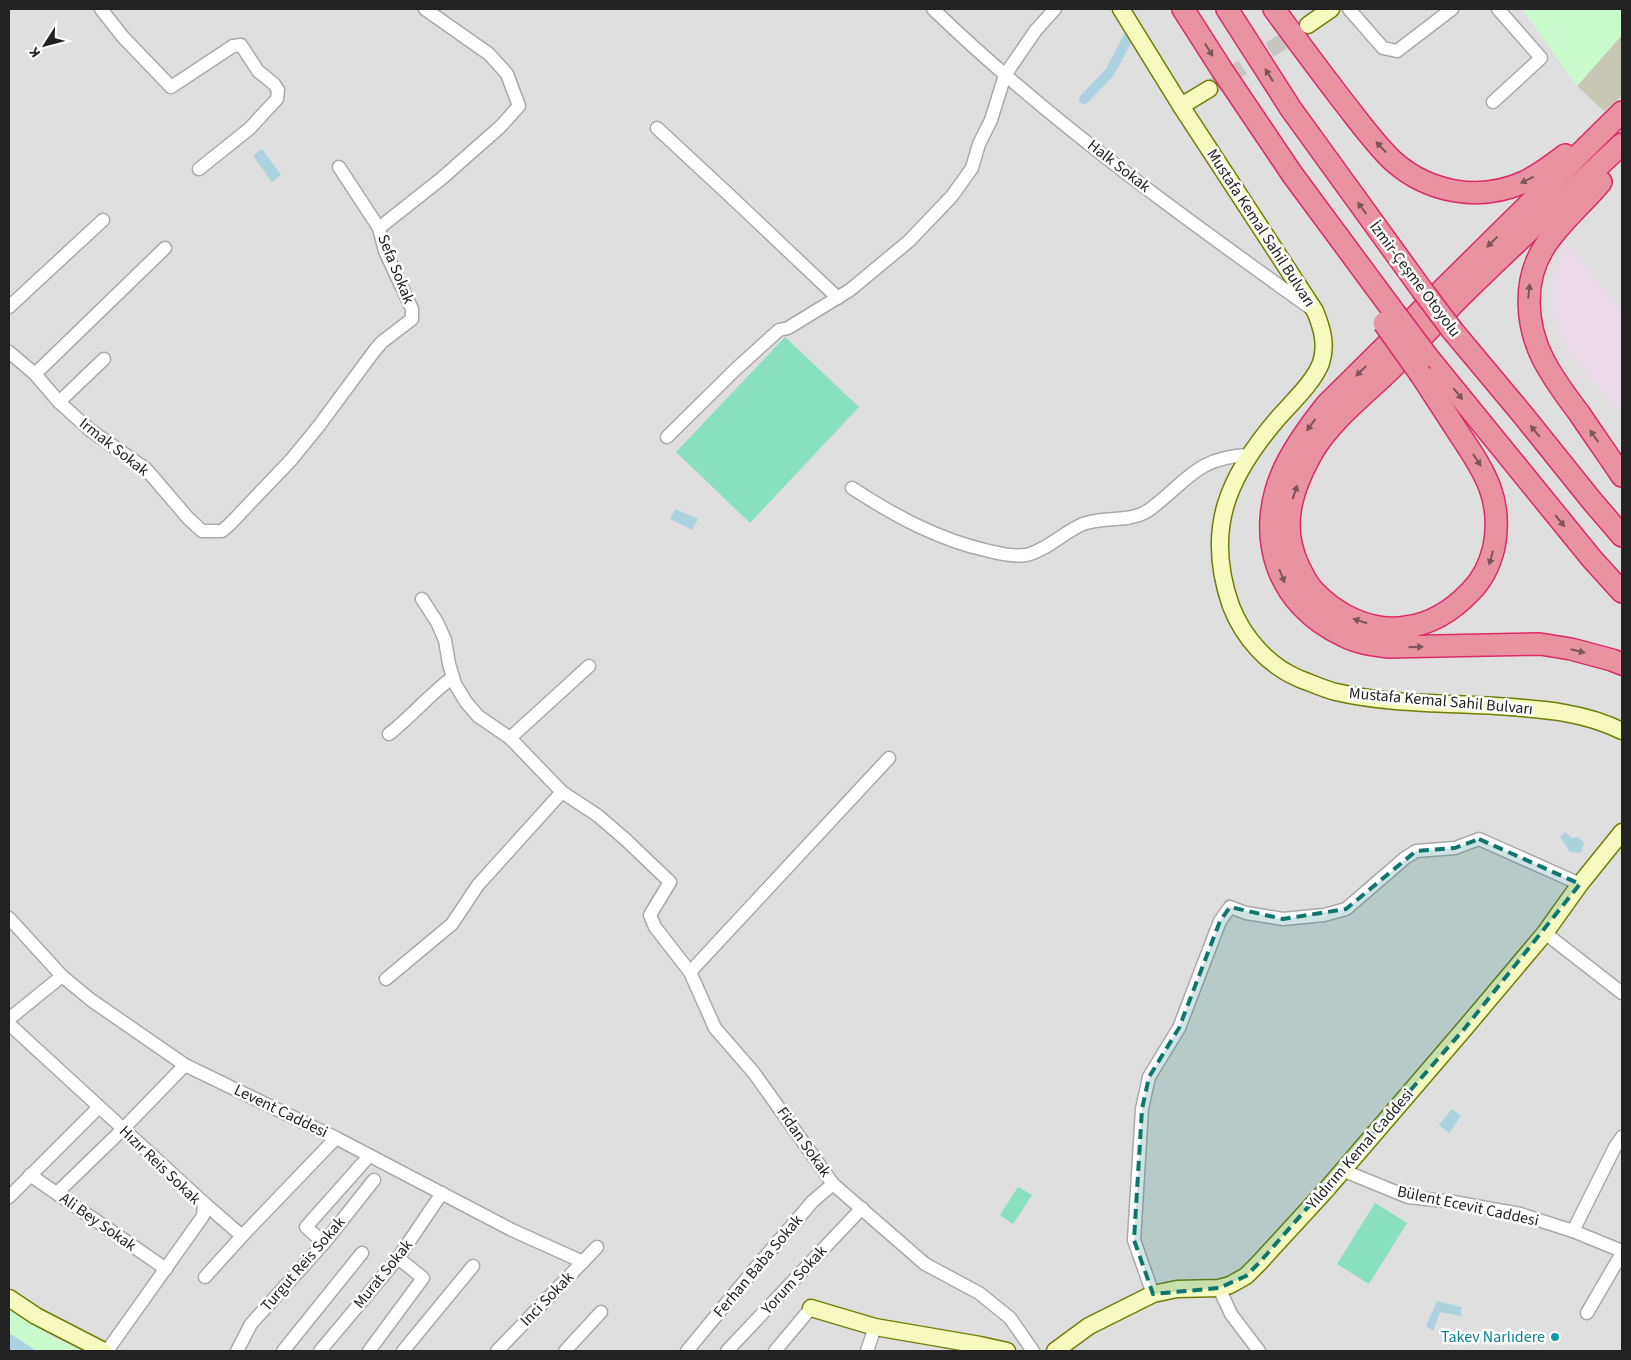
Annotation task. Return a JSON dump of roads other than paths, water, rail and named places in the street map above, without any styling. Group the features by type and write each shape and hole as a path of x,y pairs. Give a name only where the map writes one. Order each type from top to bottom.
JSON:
{"highway":[{"path":"1183,9 1292,174 1424,366 1622,592"},
{"name":"İzmir-Çeşme Otoyolu","path":"1227,9 1291,109 1422,290 1452,330 1622,536"},
{"path":"1274,9 1371,136 1394,161 1420,180 1448,190 1476,194 1502,190 1524,182 1545,170 1622,111"},
{"path":"1622,111 1327,404 1310,425 1284,468 1274,498 1270,525 1273,554 1285,584 1297,602 1321,624 1345,637 1368,644 1388,647 1540,644 1571,649 1622,664"},
{"path":"1424,366 1492,489 1496,510 1496,536 1490,564 1476,586 1458,604 1434,620 1419,626 1397,629 1371,625 1344,616 1322,600 1307,584 1296,560 1289,535 1289,513 1294,492 1310,457 1326,432 1354,403 1393,367 1510,248 1622,144"},
{"path":"1622,154 1600,184 1568,216 1542,250 1531,278 1528,304 1533,329 1543,358 1622,476"}],"street":[{"path":"101,9 123,37 171,87 233,46 242,45 258,71 274,84 278,90 277,99 249,129 199,169"},
{"name":"Sefa Sokak","path":"222,530 238,516 290,460 318,427 346,386 382,342 412,319 412,309 385,251 379,228 441,180 500,127 519,106 507,74 489,54 425,9"},
{"name":"Halk Sokak","path":"933,9 1005,75 1058,120 1315,311"},
{"path":"667,438 736,369 779,330 788,328 850,290 909,241 952,196 972,168 979,144 991,120 1005,75 1036,30 1055,9"},
{"name":"Mustafa Kemal Sahil Bulvarı","path":"1121,9 1181,106 1315,311 1324,342 1320,365 1314,375 1249,455 1225,504 1218,545 1224,586 1237,620 1263,657 1296,677 1335,692 1387,700 1517,708 1573,714 1606,722 1622,731"},
{"path":"1308,26 1331,9"},
{"path":"1349,9 1383,48 1397,51 1452,9"},
{"path":"1494,102 1541,58 1498,9"},
{"path":"1181,106 1209,89"},
{"path":"656,128 838,298"},
{"path":"339,167 379,228"},
{"path":"9,307 103,220"},
{"path":"34,374 165,248"},
{"name":"Irmak Sokak","path":"9,352 90,430 146,469 188,518 202,531 222,530"},
{"path":"59,402 104,359"},
{"path":"852,488 886,510 949,540 1010,556 1027,555 1082,525 1108,519 1128,518 1148,511 1200,467 1219,458 1249,455"},
{"path":"386,979 452,924 478,885 562,792 510,738 478,716 466,702 455,684 445,640 437,622 422,599"},
{"path":"510,738 588,666"},
{"path":"390,734 406,721 438,688 453,677"},
{"path":"690,972 889,758"},
{"name":"Fidan Sokak","path":"562,792 597,815 670,882 650,915 655,927 690,972 715,1028 754,1073 834,1184 925,1264 979,1293 1010,1318 1033,1351"},
{"name":"Yıldırım Kemal Caddesi","path":"1055,1351 1089,1326 1153,1294 1177,1290 1219,1288 1230,1285 1246,1276 1342,1170 1546,933 1580,884 1622,832"},
{"name":"Yıldırım Kemal Caddesi","path":"1603,857 1622,838"},
{"path":"1153,1294 1134,1240 1142,1109 1150,1077 1179,1028 1220,921 1230,907 1246,914 1282,919 1324,915 1346,909 1405,858 1416,851 1455,848 1480,839 1580,884"},
{"name":"Levent Caddesi","path":"9,918 13,933 62,976 91,1000 185,1065 336,1138 512,1230 583,1262"},
{"path":"1546,933 1622,993"},
{"path":"9,1018 62,976"},
{"name":"Hızır Reis Sokak","path":"9,1024 204,1203 204,1216 105,1351"},
{"path":"57,1194 185,1065"},
{"path":"9,1197 99,1106"},
{"path":"1573,1231 1615,1146 1622,1137"},
{"path":"205,1277 336,1138"},
{"path":"324,1243 306,1227 369,1156"},
{"name":"Bülent Ecevit Caddesi","path":"1342,1170 1408,1197 1452,1202 1520,1214 1573,1231 1622,1252"},
{"name":"Ali Bey Sokak","path":"30,1174 166,1269"},
{"name":"Turgut Reis Sokak","path":"237,1351 251,1324 324,1243 374,1180"},
{"name":"Ferhan Baba Sokak","path":"687,1351 752,1271 813,1202 834,1184"},
{"name":"Murat Sokak","path":"320,1351 398,1258 442,1194"},
{"path":"204,1203 242,1236"},
{"name":"Yorum Sokak","path":"727,1351 862,1208"},
{"name":"Inci Sokak","path":"497,1351 597,1247"},
{"path":"1587,1313 1622,1252"},
{"path":"283,1351 362,1253"},
{"path":"369,1351 423,1278 398,1258"},
{"path":"403,1351 473,1266"},
{"path":"1219,1288 1231,1314 1259,1351"},
{"path":"9,1298 36,1316 105,1351"},
{"path":"775,1351 811,1308 876,1327 979,1348 1007,1351"},
{"path":"565,1351 601,1312"},
{"path":"867,1351 876,1327"}],"water":[{"path":"262,149 281,175 272,182 253,156"},
{"path":"675,509 698,519 692,530 670,519"},
{"path":"1565,832 1572,838 1578,837 1584,843 1581,853 1570,852 1560,837"},
{"path":"1452,1109 1461,1116 1449,1133 1439,1125"},
{"path":"1437,1301 1461,1307 1461,1316 1440,1312 1433,1331 1426,1326"},
{"path":"9,1333 37,1351 9,1351"}],"waterway":[{"path":"1084,99 1110,72 1129,36"}],"tunnel":[{"path":"1209,89 1302,29"}],"place":[{"name":"Takev Narlıdere","path":"1555,1337"}]}
